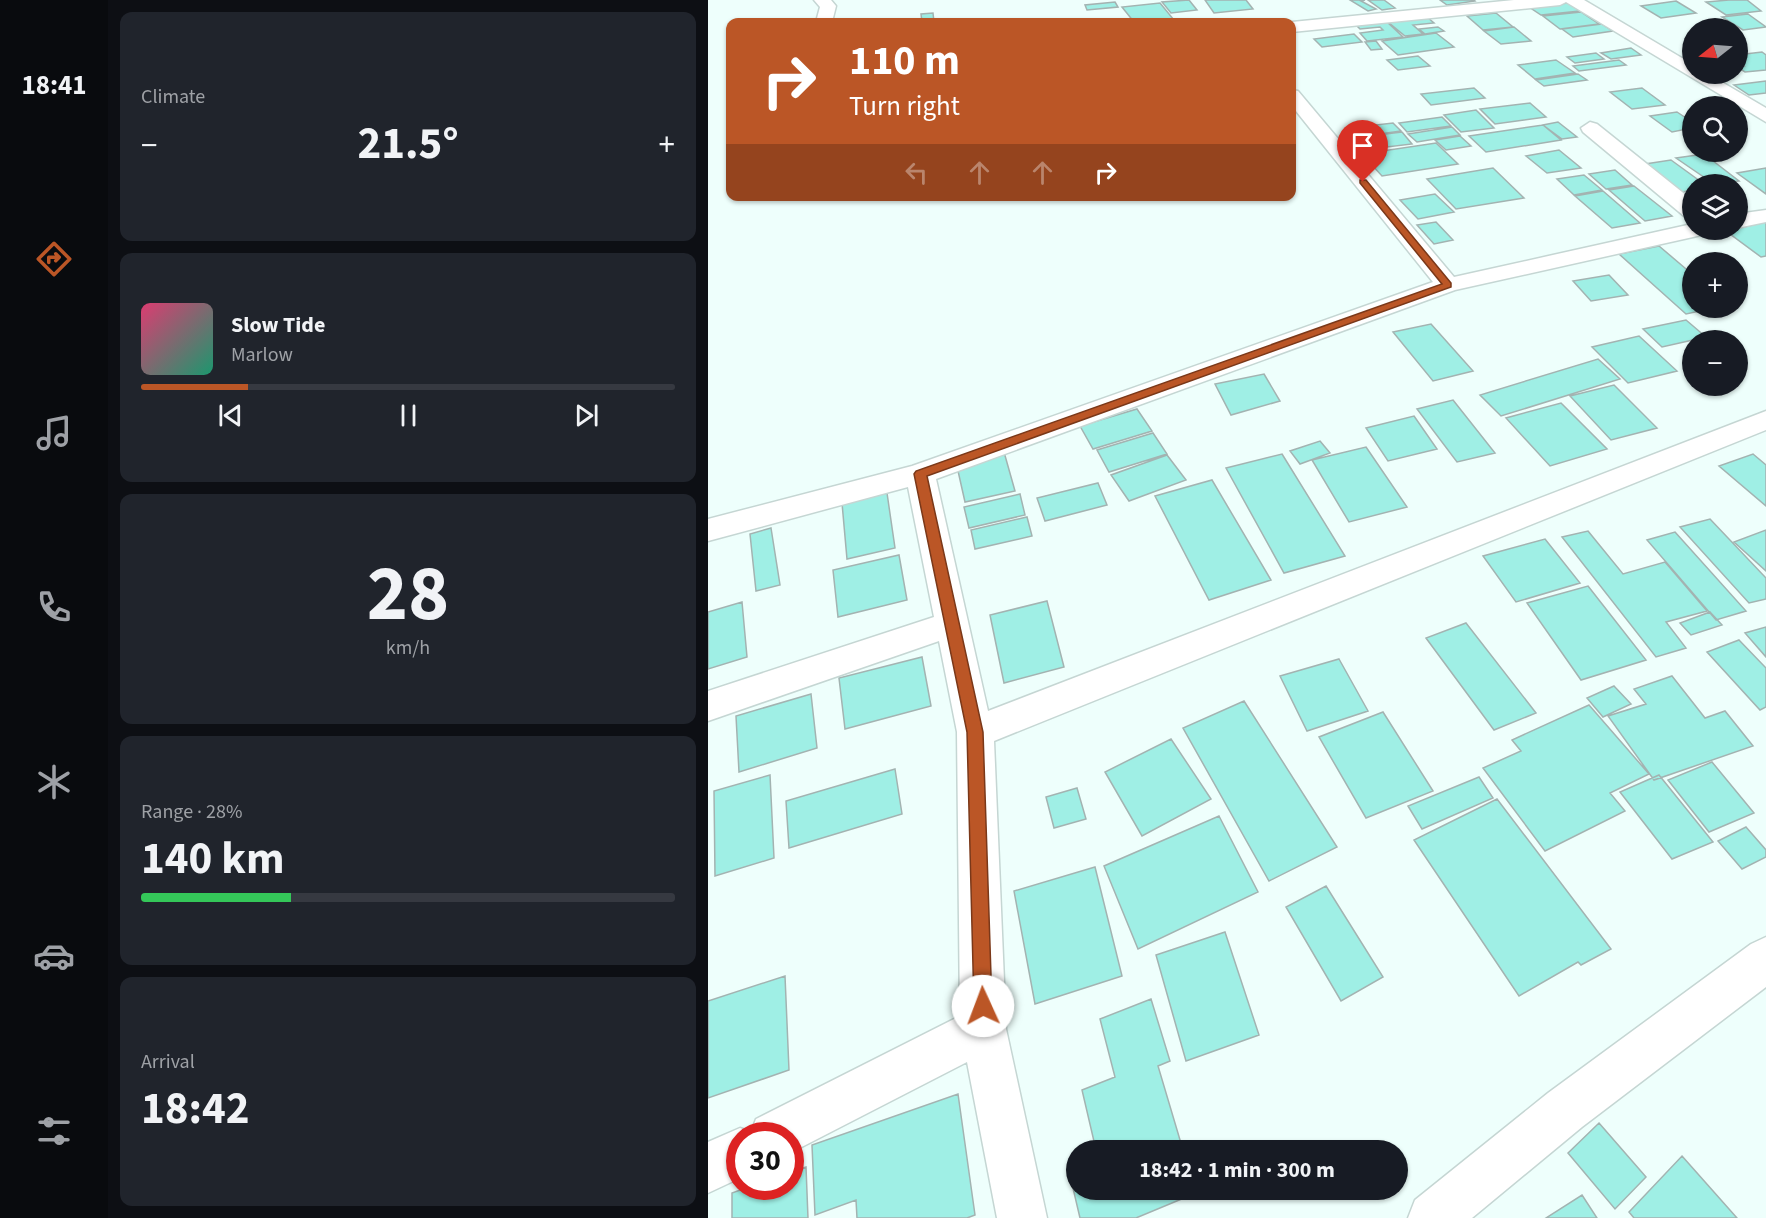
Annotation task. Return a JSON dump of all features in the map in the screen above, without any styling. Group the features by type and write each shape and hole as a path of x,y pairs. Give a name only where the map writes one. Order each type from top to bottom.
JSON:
{"street":[{"path":"822,0 828,6 825,18"},
{"path":"1296,27 1560,0"},
{"path":"1573,0 1682,65"},
{"path":"1714,84 1766,116"},
{"path":"1296,100 1448,285"},
{"path":"1590,128 1682,203"},
{"path":"1748,219 1766,216"},
{"path":"708,530 920,474 1448,285 1682,232"},
{"path":"975,732 1766,420"},
{"path":"920,474 975,732 983,1029 1022,1218"},
{"path":"708,706 951,624"},
{"path":"1433,1218 1565,1110 1691,1018 1766,959"},
{"path":"800,1122 983,1029"},
{"path":"708,1168 726,1159"}],"building":[{"path":"1189,0 1197,10 1171,13 1162,2"},
{"path":"1189,0 1197,10 1171,13 1162,2"},
{"path":"1205,0 1246,0 1253,9 1214,13"},
{"path":"1205,0 1246,0 1253,9 1214,13"},
{"path":"1350,0 1365,0 1361,1 1376,9 1368,11"},
{"path":"1350,0 1365,0 1361,1 1376,9 1368,11"},
{"path":"1368,0 1384,0 1395,8 1382,10"},
{"path":"1368,0 1384,0 1395,8 1382,10"},
{"path":"1440,0 1474,0 1475,1 1447,5"},
{"path":"1440,0 1474,0 1475,1 1447,5"},
{"path":"1747,0 1761,11 1726,15 1706,2"},
{"path":"1747,0 1761,11 1726,15 1706,2"},
{"path":"1676,1 1696,13 1661,18 1641,6"},
{"path":"1676,1 1696,13 1661,18 1641,6"},
{"path":"1115,2 1118,7 1087,10 1085,5"},
{"path":"1115,2 1118,7 1087,10 1085,5"},
{"path":"1160,3 1172,18 1131,18 1122,7"},
{"path":"1160,3 1172,18 1131,18 1122,7"},
{"path":"1568,3 1580,11 1541,15 1529,7"},
{"path":"1568,3 1580,11 1541,15 1529,7"},
{"path":"1581,12 1599,24 1560,29 1543,16"},
{"path":"1581,12 1599,24 1560,29 1543,16"},
{"path":"933,13 934,18 922,18 921,14"},
{"path":"933,13 934,18 922,18 921,14"},
{"path":"1496,13 1513,27 1483,30 1467,16"},
{"path":"1496,13 1513,27 1483,30 1467,16"},
{"path":"1748,14 1766,27 1748,29 1748,18 1722,17"},
{"path":"1748,14 1766,27 1748,29 1748,18 1722,17"},
{"path":"1427,17 1434,23 1413,25 1423,34 1405,36 1388,22"},
{"path":"1427,17 1434,23 1413,25 1423,34 1405,36 1388,22"},
{"path":"1386,21 1403,37 1367,41 1360,33 1383,30 1380,27 1360,29 1355,24"},
{"path":"1386,21 1403,37 1367,41 1360,33 1383,30 1380,27 1360,29 1355,24"},
{"path":"1602,24 1613,31 1573,37 1562,29"},
{"path":"1602,24 1613,31 1573,37 1562,29"},
{"path":"1438,27 1444,31 1425,34 1419,29"},
{"path":"1438,27 1444,31 1425,34 1419,29"},
{"path":"1514,27 1531,41 1501,44 1484,31"},
{"path":"1514,27 1531,41 1501,44 1484,31"},
{"path":"1436,33 1454,47 1398,55 1382,41"},
{"path":"1436,33 1454,47 1398,55 1382,41"},
{"path":"1354,34 1362,42 1322,47 1314,39"},
{"path":"1354,34 1362,42 1322,47 1314,39"},
{"path":"1376,41 1382,49 1371,50 1365,42"},
{"path":"1376,41 1382,49 1371,50 1365,42"},
{"path":"1631,48 1641,55 1611,59 1601,53"},
{"path":"1631,48 1641,55 1611,59 1601,53"},
{"path":"1762,52 1766,55 1766,70 1748,72 1748,54"},
{"path":"1762,52 1766,55 1766,70 1748,72 1748,54"},
{"path":"1596,53 1604,59 1575,63 1567,57"},
{"path":"1596,53 1604,59 1575,63 1567,57"},
{"path":"1418,56 1430,66 1398,70 1387,60"},
{"path":"1418,56 1430,66 1398,70 1387,60"},
{"path":"1556,60 1575,73 1535,79 1518,65"},
{"path":"1556,60 1575,73 1535,79 1518,65"},
{"path":"1619,60 1626,65 1579,71 1573,66"},
{"path":"1619,60 1626,65 1579,71 1573,66"},
{"path":"1578,74 1587,80 1544,86 1536,80"},
{"path":"1578,74 1587,80 1544,86 1536,80"},
{"path":"1766,81 1766,93 1749,95 1734,85"},
{"path":"1766,81 1766,93 1749,95 1734,85"},
{"path":"1474,88 1485,98 1431,105 1421,94"},
{"path":"1474,88 1485,98 1431,105 1421,94"},
{"path":"1642,88 1665,105 1632,109 1610,92"},
{"path":"1642,88 1665,105 1632,109 1610,92"},
{"path":"1530,103 1546,117 1495,124 1480,109"},
{"path":"1530,103 1546,117 1495,124 1480,109"},
{"path":"1476,110 1494,128 1461,132 1444,115"},
{"path":"1476,110 1494,128 1461,132 1444,115"},
{"path":"1677,112 1682,115 1682,130 1672,132 1650,116"},
{"path":"1677,112 1682,115 1682,130 1672,132 1650,116"},
{"path":"1442,117 1451,126 1407,132 1399,123"},
{"path":"1442,117 1451,126 1407,132 1399,123"},
{"path":"1558,122 1577,137 1562,139 1543,125"},
{"path":"1558,122 1577,137 1562,139 1543,125"},
{"path":"1393,123 1401,131 1365,136 1358,127"},
{"path":"1393,123 1401,131 1365,136 1358,127"},
{"path":"1543,125 1561,140 1486,152 1469,136"},
{"path":"1543,125 1561,140 1486,152 1469,136"},
{"path":"1452,127 1460,135 1417,142 1408,134"},
{"path":"1452,127 1460,135 1417,142 1408,134"},
{"path":"1402,132 1412,144 1370,149 1361,137"},
{"path":"1402,132 1412,144 1370,149 1361,137"},
{"path":"1460,136 1471,146 1446,150 1435,140"},
{"path":"1460,136 1471,146 1446,150 1435,140"},
{"path":"1436,143 1458,164 1382,176 1362,154"},
{"path":"1436,143 1458,164 1382,176 1362,154"},
{"path":"1559,150 1581,168 1547,173 1526,156"},
{"path":"1559,150 1581,168 1547,173 1526,156"},
{"path":"1682,157 1682,162 1714,162 1730,174 1699,174 1676,158"},
{"path":"1682,157 1682,162 1714,162 1730,174 1699,174 1676,158"},
{"path":"1671,160 1690,174 1682,174 1682,192 1645,164"},
{"path":"1671,160 1690,174 1682,174 1682,192 1645,164"},
{"path":"1493,168 1524,198 1456,209 1427,179"},
{"path":"1493,168 1524,198 1456,209 1427,179"},
{"path":"1766,168 1766,194 1748,181 1748,174 1737,173"},
{"path":"1766,168 1766,194 1748,181 1748,174 1737,173"},
{"path":"1615,170 1632,185 1606,189 1589,174"},
{"path":"1615,170 1632,185 1606,189 1589,174"},
{"path":"1584,175 1602,190 1574,195 1557,179"},
{"path":"1584,175 1602,190 1574,195 1557,179"},
{"path":"1634,186 1672,216 1645,221 1609,190"},
{"path":"1634,186 1672,216 1645,221 1609,190"},
{"path":"1603,191 1640,223 1612,228 1575,196"},
{"path":"1603,191 1640,223 1612,228 1575,196"},
{"path":"1435,194 1454,212 1418,219 1400,200"},
{"path":"1435,194 1454,212 1418,219 1400,200"},
{"path":"1436,222 1453,240 1434,244 1417,225"},
{"path":"1436,222 1453,240 1434,244 1417,225"},
{"path":"1766,222 1766,256 1761,257 1738,240 1748,240 1748,226"},
{"path":"1766,222 1766,256 1761,257 1738,240 1748,240 1748,226"},
{"path":"1659,246 1682,266 1682,310 1619,254"},
{"path":"1659,246 1682,266 1682,310 1619,254"},
{"path":"1609,275 1628,295 1591,301 1573,281"},
{"path":"1609,275 1628,295 1591,301 1573,281"},
{"path":"1686,320 1698,330 1682,330 1682,342 1662,347 1643,329"},
{"path":"1686,320 1698,330 1682,330 1682,342 1662,347 1643,329"},
{"path":"1431,324 1473,371 1433,381 1393,332"},
{"path":"1431,324 1473,371 1433,381 1393,332"},
{"path":"1639,336 1677,371 1628,383 1592,347"},
{"path":"1639,336 1677,371 1628,383 1592,347"},
{"path":"1598,359 1620,379 1501,416 1480,395"},
{"path":"1598,359 1620,379 1501,416 1480,395"},
{"path":"1264,374 1280,401 1231,415 1215,384"},
{"path":"1264,374 1280,401 1231,415 1215,384"},
{"path":"1614,385 1657,428 1611,440 1570,396"},
{"path":"1614,385 1657,428 1611,440 1570,396"},
{"path":"1453,400 1495,453 1457,462 1417,409"},
{"path":"1453,400 1495,453 1457,462 1417,409"},
{"path":"1561,403 1607,449 1550,466 1506,418"},
{"path":"1561,403 1607,449 1550,466 1506,418"},
{"path":"1137,409 1152,431 1093,449 1080,426"},
{"path":"1137,409 1152,431 1093,449 1080,426"},
{"path":"1414,416 1437,449 1388,461 1366,428"},
{"path":"1414,416 1437,449 1388,461 1366,428"},
{"path":"1153,433 1167,454 1109,472 1097,450"},
{"path":"1153,433 1167,454 1109,472 1097,450"},
{"path":"1320,441 1330,453 1300,464 1290,451"},
{"path":"1320,441 1330,453 1300,464 1290,451"},
{"path":"1366,447 1407,507 1349,522 1312,460"},
{"path":"1366,447 1407,507 1349,522 1312,460"},
{"path":"1004,452 1015,491 965,502 956,462"},
{"path":"1004,452 1015,491 965,502 956,462"},
{"path":"1282,454 1345,556 1284,573 1226,468"},
{"path":"1282,454 1345,556 1284,573 1226,468"},
{"path":"1753,454 1766,465 1766,506 1719,466"},
{"path":"1753,454 1766,465 1766,506 1719,466"},
{"path":"1167,455 1186,480 1129,501 1111,475"},
{"path":"1167,455 1186,480 1129,501 1111,475"},
{"path":"1212,480 1271,580 1209,600 1155,496"},
{"path":"1212,480 1271,580 1209,600 1155,496"},
{"path":"1098,483 1107,505 1045,521 1037,498"},
{"path":"1098,483 1107,505 1045,521 1037,498"},
{"path":"887,493 895,548 847,559 842,503"},
{"path":"887,493 895,548 847,559 842,503"},
{"path":"1020,494 1025,515 969,528 964,507"},
{"path":"1020,494 1025,515 969,528 964,507"},
{"path":"1027,517 1032,536 975,549 971,530"},
{"path":"1027,517 1032,536 975,549 971,530"},
{"path":"1710,519 1766,578 1766,599 1749,603 1680,527"},
{"path":"1710,519 1766,578 1766,599 1749,603 1680,527"},
{"path":"771,528 780,585 756,591 750,534"},
{"path":"771,528 780,585 756,591 750,534"},
{"path":"1766,530 1766,571 1734,542"},
{"path":"1766,530 1766,571 1734,542"},
{"path":"1588,531 1623,574 1665,562 1707,611 1666,622 1686,648 1656,657 1562,537"},
{"path":"1588,531 1623,574 1665,562 1707,611 1666,622 1686,648 1656,657 1562,537"},
{"path":"1675,532 1746,611 1716,620 1647,540"},
{"path":"1675,532 1746,611 1716,620 1647,540"},
{"path":"1545,539 1580,583 1516,602 1483,556"},
{"path":"1545,539 1580,583 1516,602 1483,556"},
{"path":"899,555 907,600 838,617 833,570"},
{"path":"899,555 907,600 838,617 833,570"},
{"path":"1588,586 1646,660 1581,680 1527,603"},
{"path":"1588,586 1646,660 1581,680 1527,603"},
{"path":"1047,601 1064,667 1004,683 990,615"},
{"path":"1047,601 1064,667 1004,683 990,615"},
{"path":"742,602 747,657 708,669 708,612"},
{"path":"742,602 747,657 708,669 708,612"},
{"path":"1710,612 1722,625 1691,635 1680,623"},
{"path":"1710,612 1722,625 1691,635 1680,623"},
{"path":"1466,623 1536,713 1494,730 1426,638"},
{"path":"1466,623 1536,713 1494,730 1426,638"},
{"path":"1766,627 1766,657 1745,633"},
{"path":"1766,627 1766,657 1745,633"},
{"path":"1739,640 1766,668 1766,707 1760,710 1707,652"},
{"path":"1739,640 1766,668 1766,707 1760,710 1707,652"},
{"path":"922,657 931,706 845,729 839,678"},
{"path":"922,657 931,706 845,729 839,678"},
{"path":"1339,659 1368,711 1307,731 1280,676"},
{"path":"1339,659 1368,711 1307,731 1280,676"},
{"path":"1672,676 1705,718 1725,711 1753,746 1654,780 1608,716 1646,704 1634,689"},
{"path":"1672,676 1705,718 1725,711 1753,746 1654,780 1608,716 1646,704 1634,689"},
{"path":"1614,686 1631,704 1603,717 1587,698"},
{"path":"1614,686 1631,704 1603,717 1587,698"},
{"path":"811,694 817,748 739,772 736,716"},
{"path":"811,694 817,748 739,772 736,716"},
{"path":"1244,701 1337,847 1269,881 1183,728"},
{"path":"1244,701 1337,847 1269,881 1183,728"},
{"path":"1589,705 1649,774 1610,793 1625,811 1545,851 1483,768 1521,751 1512,740"},
{"path":"1589,705 1649,774 1610,793 1625,811 1545,851 1483,768 1521,751 1512,740"},
{"path":"1383,712 1433,791 1366,818 1319,737"},
{"path":"1383,712 1433,791 1366,818 1319,737"},
{"path":"1171,739 1211,799 1142,836 1105,772"},
{"path":"1171,739 1211,799 1142,836 1105,772"},
{"path":"1712,762 1754,813 1709,832 1668,780"},
{"path":"1712,762 1754,813 1709,832 1668,780"},
{"path":"895,769 902,814 789,848 786,801"},
{"path":"895,769 902,814 789,848 786,801"},
{"path":"770,775 774,858 715,876 714,791"},
{"path":"770,775 774,858 715,876 714,791"},
{"path":"1659,775 1713,842 1672,859 1620,792"},
{"path":"1659,775 1713,842 1672,859 1620,792"},
{"path":"1479,777 1493,798 1422,829 1408,806"},
{"path":"1479,777 1493,798 1422,829 1408,806"},
{"path":"1077,788 1086,819 1054,828 1046,797"},
{"path":"1077,788 1086,819 1054,828 1046,797"},
{"path":"1497,799 1611,949 1581,965 1578,962 1519,996 1414,840"},
{"path":"1497,799 1611,949 1581,965 1578,962 1519,996 1414,840"},
{"path":"1219,816 1258,892 1138,949 1104,866"},
{"path":"1219,816 1258,892 1138,949 1104,866"},
{"path":"1746,827 1766,850 1766,857 1742,869 1718,841"},
{"path":"1746,827 1766,850 1766,857 1742,869 1718,841"},
{"path":"1095,867 1122,976 1035,1004 1014,891"},
{"path":"1095,867 1122,976 1035,1004 1014,891"},
{"path":"1326,886 1383,977 1341,1001 1286,907"},
{"path":"1326,886 1383,977 1341,1001 1286,907"},
{"path":"1225,932 1259,1035 1186,1061 1156,955"},
{"path":"1225,932 1259,1035 1186,1061 1156,955"},
{"path":"785,976 789,1070 708,1098 708,1001"},
{"path":"785,976 789,1070 708,1098 708,1001"},
{"path":"1151,999 1170,1061 1158,1066 1180,1140 1094,1140 1082,1090 1115,1077 1100,1019"},
{"path":"1151,999 1170,1061 1158,1066 1180,1140 1094,1140 1082,1090 1115,1077 1100,1019"},
{"path":"958,1094 975,1215 967,1218 857,1218 856,1200 815,1215 812,1145"},
{"path":"958,1094 975,1215 967,1218 857,1218 856,1200 815,1215 812,1145"},
{"path":"1599,1123 1646,1177 1615,1209 1568,1153"},
{"path":"1599,1123 1646,1177 1615,1209 1568,1153"},
{"path":"1682,1156 1737,1218 1634,1218 1629,1212"},
{"path":"1682,1156 1737,1218 1634,1218 1629,1212"},
{"path":"806,1167 808,1218 732,1218 732,1200 804,1200 804,1168"},
{"path":"806,1167 808,1218 732,1218 732,1200 804,1200 804,1168"},
{"path":"1582,1195 1597,1218 1546,1218"},
{"path":"1582,1195 1597,1218 1546,1218"},
{"path":"1076,1200 1179,1200 1136,1218 1080,1218"},
{"path":"1076,1200 1179,1200 1136,1218 1080,1218"}],"route":[{"path":"983,1006 975,732 920,474 1448,285 1363,182"}]}
